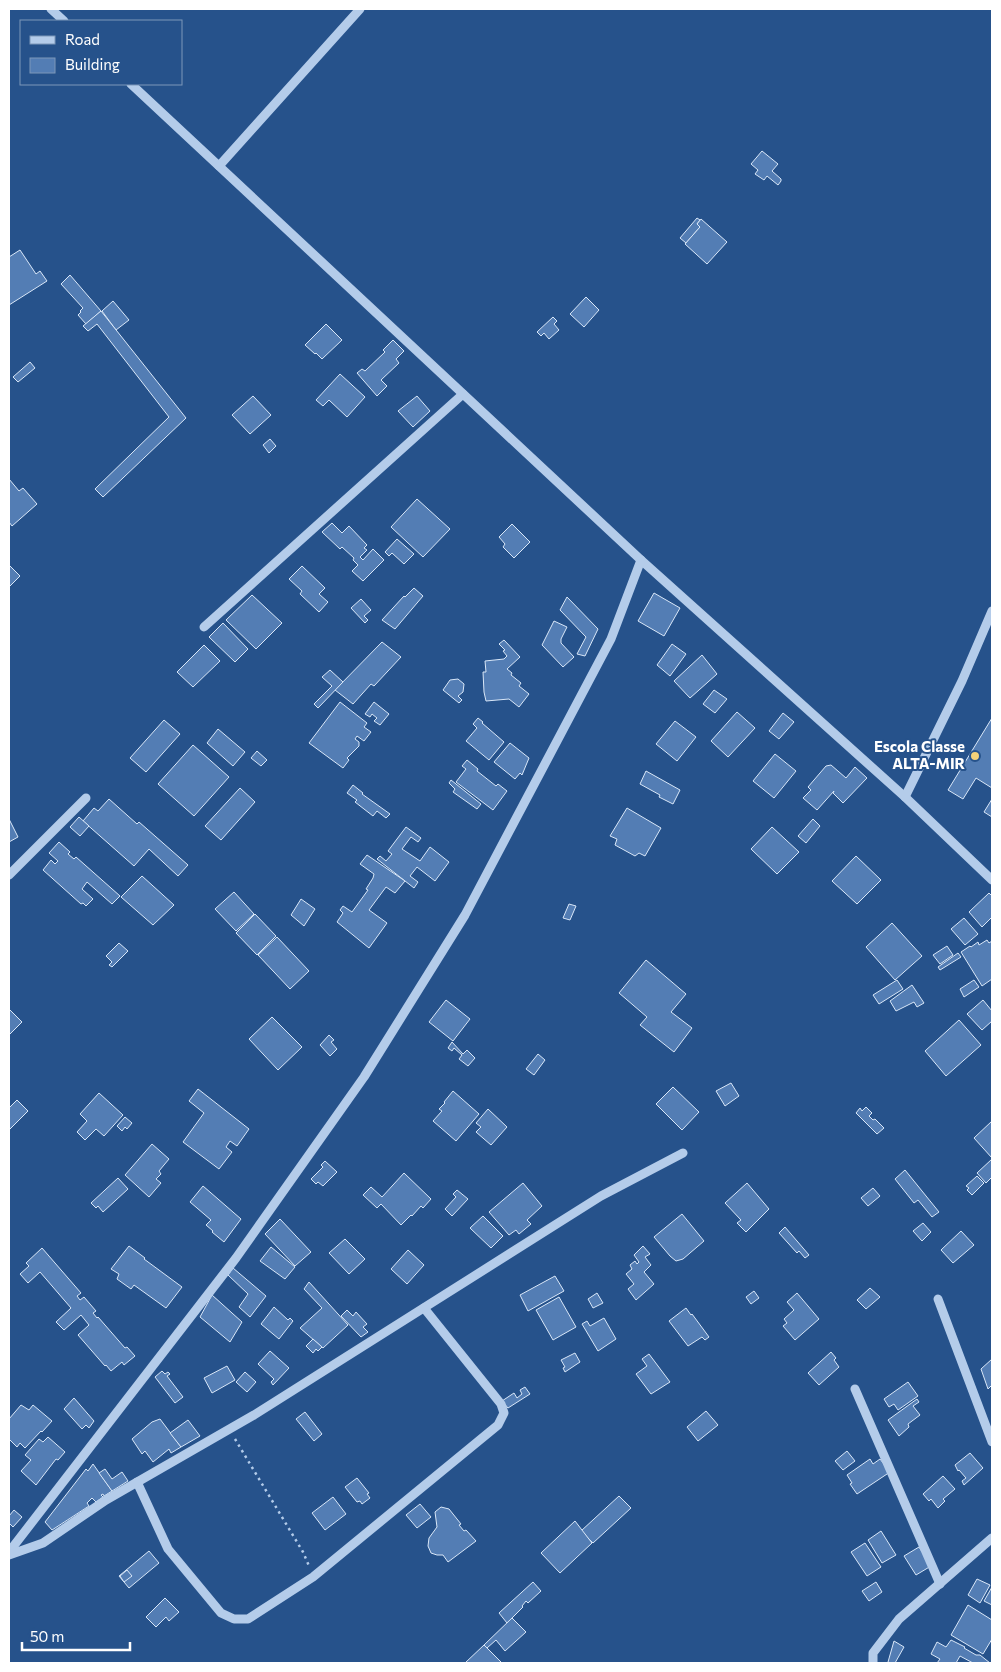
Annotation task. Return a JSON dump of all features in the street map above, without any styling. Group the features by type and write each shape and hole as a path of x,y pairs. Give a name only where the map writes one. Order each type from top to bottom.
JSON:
{"street":[{"path":"50,9 63,20"},
{"path":"219,166 360,9"},
{"path":"132,85 641,560 905,797 992,880"},
{"path":"204,627 463,394"},
{"path":"9,1554 236,1258 364,1077 465,914 611,639 641,560"},
{"path":"905,797 962,681 992,610"},
{"path":"9,875 86,798"},
{"path":"9,1554 43,1543 106,1500 229,1429 601,1196 683,1153"},
{"path":"938,1298 992,1442"},
{"path":"137,1482 168,1549 221,1613 234,1619 248,1618 313,1577 498,1425 504,1413 501,1404 424,1308"},
{"path":"855,1389 940,1584"},
{"path":"873,1663 873,1653 899,1619 992,1538"}],"path":[{"path":"229,1429 303,1552 313,1577"}],"building":[{"path":"762,151 778,164 772,171 781,179 778,185 767,176 764,180 755,174 758,170 751,164"},
{"path":"697,218 700,220 697,224 700,227 686,243 680,238"},
{"path":"701,219 727,242 707,264 685,244 700,227 697,224"},
{"path":"20,250 36,274 40,271 47,281 9,305 9,257"},
{"path":"70,275 101,311 86,324 78,315 83,308 61,284"},
{"path":"586,297 599,310 584,327 570,314"},
{"path":"113,301 129,320 116,330 102,311"},
{"path":"101,311 186,418 103,497 95,489 169,417 97,324 88,331 83,326"},
{"path":"553,317 557,321 554,324 559,330 549,339 544,333 541,336 537,332"},
{"path":"326,324 342,340 322,359 305,345"},
{"path":"393,340 404,351 396,359 399,363 381,380 387,386 377,396 357,373 362,369 365,371 385,352 383,350"},
{"path":"30,362 35,368 18,382 13,377"},
{"path":"340,374 365,397 347,417 329,400 323,406 316,400"},
{"path":"253,396 271,415 250,434 232,415"},
{"path":"417,396 430,411 413,427 398,411"},
{"path":"270,439 276,446 269,453 263,445"},
{"path":"9,479 19,491 23,488 37,504 12,526 9,522"},
{"path":"417,499 450,529 423,557 391,527"},
{"path":"332,523 342,533 349,526 367,545 364,548 367,550 360,557 363,560 373,549 384,560 363,581 352,571 358,565 353,560 354,558 342,547 340,549 322,532"},
{"path":"512,524 530,542 514,558 503,547 505,544 499,537"},
{"path":"397,539 414,554 404,564 392,553 389,556 385,552"},
{"path":"9,565 20,576 9,587"},
{"path":"302,566 325,588 319,594 328,602 319,612 300,594 302,591 289,579"},
{"path":"414,588 423,596 395,629 382,620 404,596"},
{"path":"654,593 680,608 664,636 638,621"},
{"path":"252,595 282,623 256,649 226,620"},
{"path":"567,597 598,629 585,656 577,654 586,637 560,610"},
{"path":"361,599 371,610 364,616 368,620 365,623 351,608"},
{"path":"554,621 567,627 561,643 574,657 563,667 542,645"},
{"path":"223,623 248,649 235,662 209,637"},
{"path":"504,640 520,657 507,669 521,683 519,686 529,694 519,707 509,699 486,701 483,672 486,672 485,661 504,659 507,656 503,651 505,650 499,644"},
{"path":"382,642 401,657 374,686 371,684 353,704 335,690"},
{"path":"672,644 686,654 670,676 657,665"},
{"path":"204,645 220,661 193,687 177,672"},
{"path":"702,655 717,674 690,698 674,681"},
{"path":"330,670 343,682 318,708 314,704 332,686 322,677"},
{"path":"458,679 464,684 463,692 458,696 462,700 459,703 443,690 450,680"},
{"path":"714,690 727,699 715,713 703,704"},
{"path":"340,702 367,723 364,727 371,732 364,741 357,736 355,739 359,742 359,746 347,758 349,760 343,768 309,743"},
{"path":"374,702 389,714 380,725 374,721 377,718 372,714 370,717 365,714"},
{"path":"737,712 755,728 728,757 711,741"},
{"path":"783,713 794,722 779,739 769,731"},
{"path":"478,718 504,742 489,760 466,741 477,728 473,724"},
{"path":"992,718 992,788 976,778 963,799 948,790"},
{"path":"164,720 180,734 146,772 130,758"},
{"path":"675,721 696,737 677,761 656,744"},
{"path":"218,729 245,752 233,766 207,743"},
{"path":"510,743 529,758 522,775 520,773 515,779 494,762"},
{"path":"193,745 229,777 194,816 158,784"},
{"path":"257,751 267,760 261,766 251,758"},
{"path":"775,754 796,771 774,798 753,781"},
{"path":"467,760 478,769 477,771 496,786 498,784 507,791 493,810 456,782 466,769 462,766"},
{"path":"831,765 846,778 855,767 867,778 843,803 833,793 834,791 817,810 803,798 811,790 808,787 826,766"},
{"path":"646,771 680,790 673,804 640,784"},
{"path":"451,780 481,804 477,809 453,792 455,789 449,783"},
{"path":"353,785 362,794 390,814 386,818 377,811 373,816 355,802 357,800 347,793"},
{"path":"240,788 255,802 221,840 205,826"},
{"path":"109,799 137,824 139,822 188,865 178,876 149,849 134,866 83,821 94,808 98,811"},
{"path":"992,799 992,817 984,812"},
{"path":"627,808 661,828 645,856 639,853 635,856 615,845 617,839 610,836"},
{"path":"79,817 89,826 80,836 70,827"},
{"path":"9,819 18,837 9,842"},
{"path":"813,819 820,826 806,843 798,836"},
{"path":"406,827 421,838 418,842 411,837 402,849 420,861 430,847 449,862 435,881 417,867 410,876 418,882 414,888 377,859 380,856 386,861 392,854 388,851"},
{"path":"772,827 799,852 777,874 751,849"},
{"path":"59,842 70,852 68,854 74,859 76,857 120,896 112,904 87,882 82,889 93,899 86,906 83,903 81,904 43,870 51,860 55,864 58,861 49,853"},
{"path":"367,855 405,881 395,893 386,887 369,910 387,923 369,948 337,922 343,913 340,910 343,906 352,912 368,890 366,889 374,874 360,864"},
{"path":"856,856 881,880 857,904 832,881"},
{"path":"142,876 174,905 153,925 121,897"},
{"path":"234,892 254,914 236,931 215,909"},
{"path":"989,893 992,896 992,917 982,927 969,912"},
{"path":"301,899 315,909 304,926 291,915"},
{"path":"569,904 576,906 570,920 563,918"},
{"path":"255,914 276,936 257,955 236,933"},
{"path":"964,918 978,934 965,945 951,929"},
{"path":"892,923 922,956 895,980 866,947"},
{"path":"277,937 309,971 290,989 258,955"},
{"path":"987,940 989,943 992,941 992,979 982,986 961,952 978,942 979,945"},
{"path":"119,943 128,951 112,967 109,965 112,962 106,956"},
{"path":"947,946 953,955 940,964 933,955"},
{"path":"958,953 961,957 940,970 938,967"},
{"path":"646,960 686,994 671,1012 692,1028 674,1052 640,1025 647,1017 619,993"},
{"path":"897,980 903,989 879,1004 873,995"},
{"path":"974,980 979,987 964,997 960,989"},
{"path":"912,985 924,1003 917,1007 914,1002 896,1011 890,1001"},
{"path":"446,1000 470,1019 453,1041 429,1022"},
{"path":"983,1000 992,1011 992,1021 982,1030 967,1014"},
{"path":"9,1009 22,1022 9,1035"},
{"path":"272,1017 302,1047 278,1070 249,1039"},
{"path":"959,1020 981,1045 946,1076 925,1051"},
{"path":"329,1035 334,1040 331,1042 337,1049 330,1056 320,1045"},
{"path":"452,1042 463,1054 467,1050 475,1058 468,1066 459,1059 462,1055 454,1048 452,1051 448,1048"},
{"path":"538,1054 545,1060 534,1075 526,1069"},
{"path":"731,1083 739,1096 725,1106 716,1091"},
{"path":"673,1087 699,1112 682,1130 656,1104"},
{"path":"198,1089 249,1129 237,1146 230,1141 226,1147 232,1152 219,1169 183,1142 204,1113 189,1101"},
{"path":"453,1091 479,1114 456,1141 433,1121 442,1111 439,1109"},
{"path":"99,1093 123,1115 104,1136 96,1129 85,1140 77,1132 87,1121 80,1114"},
{"path":"17,1100 28,1111 9,1130 9,1108"},
{"path":"866,1107 872,1113 869,1116 884,1128 877,1134 856,1113 860,1108 862,1111"},
{"path":"488,1109 507,1127 491,1145 476,1132 481,1127 476,1123"},
{"path":"125,1117 132,1123 127,1129 125,1127 122,1131 117,1126"},
{"path":"992,1121 992,1158 974,1138"},
{"path":"152,1144 169,1159 159,1171 161,1174 156,1179 161,1183 149,1197 125,1175"},
{"path":"992,1159 992,1177 986,1183 977,1173"},
{"path":"325,1161 337,1172 323,1186 318,1182 316,1184 311,1179 323,1167 321,1165"},
{"path":"905,1170 939,1212 932,1217 918,1200 914,1203 895,1179"},
{"path":"404,1173 431,1199 423,1208 421,1206 401,1225 381,1204 377,1208 363,1195 371,1187 382,1197"},
{"path":"977,1176 984,1183 972,1195 966,1186"},
{"path":"118,1178 128,1189 103,1212 98,1206 96,1208 91,1203"},
{"path":"523,1183 542,1206 527,1220 531,1224 519,1234 516,1230 509,1235 489,1212"},
{"path":"747,1183 769,1209 746,1232 737,1223 741,1220 725,1203"},
{"path":"203,1186 241,1219 224,1242 206,1225 211,1220 190,1202"},
{"path":"873,1188 880,1196 868,1206 861,1198"},
{"path":"457,1190 468,1199 452,1216 445,1209 456,1197 453,1194"},
{"path":"682,1214 704,1241 683,1259 676,1261 654,1237"},
{"path":"483,1216 503,1236 491,1248 470,1228"},
{"path":"280,1219 311,1252 295,1266 265,1234"},
{"path":"923,1223 931,1232 922,1241 913,1231"},
{"path":"785,1227 809,1255 805,1258 799,1251 797,1253 779,1233"},
{"path":"961,1231 974,1245 953,1263 941,1250"},
{"path":"345,1239 365,1259 349,1274 329,1253"},
{"path":"129,1246 182,1287 166,1308 134,1285 131,1289 117,1279 119,1274 111,1269"},
{"path":"643,1246 650,1254 645,1257 651,1265 644,1272 654,1284 636,1300 628,1289 634,1284 626,1274 632,1269 630,1265 635,1261 637,1264 639,1262 634,1255"},
{"path":"271,1247 295,1267 285,1279 260,1261"},
{"path":"42,1248 81,1293 77,1296 80,1300 84,1297 96,1311 93,1313 97,1318 135,1356 124,1365 122,1362 111,1371 78,1335 89,1325 81,1315 64,1330 56,1322 71,1308 40,1272 28,1283 20,1274 29,1266 26,1263"},
{"path":"408,1250 424,1265 407,1284 391,1269"},
{"path":"233,1268 266,1296 250,1317 239,1307 248,1294 228,1275"},
{"path":"555,1276 564,1291 528,1311 520,1295"},
{"path":"309,1282 348,1325 323,1348 300,1328 322,1308 304,1289"},
{"path":"870,1288 880,1297 866,1309 857,1300"},
{"path":"754,1291 759,1298 751,1304 746,1297"},
{"path":"597,1293 603,1303 593,1308 588,1299"},
{"path":"797,1293 819,1319 795,1340 783,1326 787,1323 784,1319 794,1310 787,1302"},
{"path":"212,1295 242,1322 230,1342 200,1317"},
{"path":"559,1297 576,1327 553,1340 536,1310"},
{"path":"274,1307 288,1320 290,1318 293,1321 279,1339 261,1324"},
{"path":"686,1308 709,1337 705,1340 702,1337 688,1346 669,1321"},
{"path":"347,1310 353,1316 356,1312 367,1324 363,1327 368,1332 361,1337 341,1316"},
{"path":"604,1318 616,1339 598,1351 582,1324 587,1321 590,1326"},
{"path":"313,1339 322,1347 318,1351 316,1349 313,1353 306,1346"},
{"path":"270,1351 289,1368 273,1385 271,1382 274,1379 258,1364"},
{"path":"831,1352 836,1358 834,1360 839,1367 819,1385 808,1373"},
{"path":"575,1353 580,1362 565,1372 563,1368 565,1367 561,1360"},
{"path":"649,1354 670,1382 651,1394 636,1374 647,1366 642,1359"},
{"path":"992,1359 992,1385 988,1389 981,1369"},
{"path":"227,1366 235,1380 212,1393 204,1378"},
{"path":"162,1371 165,1374 168,1372 170,1374 167,1376 183,1397 175,1403 155,1377"},
{"path":"245,1372 256,1382 247,1392 236,1382"},
{"path":"908,1382 918,1396 898,1410 894,1404 889,1407 884,1399"},
{"path":"525,1387 530,1394 508,1408 502,1401 514,1393 517,1398 522,1394 520,1390"},
{"path":"74,1398 94,1421 89,1428 86,1425 82,1429 64,1409"},
{"path":"917,1399 919,1402 913,1406 920,1415 908,1424 909,1427 899,1436 888,1420"},
{"path":"21,1405 29,1410 33,1405 52,1421 25,1448 20,1443 17,1447 9,1439 9,1419"},
{"path":"706,1411 718,1425 698,1441 687,1427"},
{"path":"305,1412 322,1434 314,1441 296,1419"},
{"path":"160,1419 181,1447 171,1453 169,1449 153,1462 145,1451 142,1454 132,1439 152,1422"},
{"path":"188,1420 200,1436 181,1447 170,1433"},
{"path":"48,1437 65,1452 58,1460 56,1459 36,1485 21,1471 31,1460 25,1455 39,1439 43,1442"},
{"path":"847,1451 855,1461 843,1470 835,1461"},
{"path":"970,1453 983,1468 964,1485 962,1481 966,1478 958,1471 955,1465"},
{"path":"870,1459 873,1464 880,1459 890,1472 857,1494 850,1484 852,1483 847,1475"},
{"path":"93,1464 112,1491 104,1496 103,1494 101,1495 103,1497 96,1502 92,1498 87,1503 89,1506 52,1530 45,1522 86,1469 88,1471"},
{"path":"105,1469 112,1479 122,1472 128,1481 112,1491 99,1473"},
{"path":"943,1476 955,1489 943,1499 945,1501 938,1508 931,1499 929,1501 923,1494"},
{"path":"357,1478 369,1493 367,1494 370,1498 362,1504 360,1501 357,1502 345,1487"},
{"path":"619,1496 631,1508 593,1543 581,1531"},
{"path":"333,1497 346,1514 325,1530 312,1513"},
{"path":"420,1504 431,1517 417,1528 406,1515"},
{"path":"441,1507 449,1509 464,1531 466,1530 476,1541 448,1562 443,1555 431,1553 428,1546 429,1538 437,1527 435,1512"},
{"path":"14,1510 22,1517 13,1527 9,1523 9,1516"},
{"path":"575,1521 592,1543 560,1573 541,1553"},
{"path":"881,1531 896,1555 882,1563 868,1540"},
{"path":"865,1543 881,1567 867,1576 851,1552"},
{"path":"919,1547 931,1566 916,1575 904,1556"},
{"path":"149,1551 159,1563 129,1588 119,1576"},
{"path":"127,1570 132,1576 124,1582 120,1576"},
{"path":"977,1579 990,1585 980,1603 968,1595"},
{"path":"533,1582 541,1591 528,1603 526,1601 523,1607 507,1623 499,1613"},
{"path":"876,1582 882,1592 869,1601 862,1591"},
{"path":"992,1587 992,1605 984,1601"},
{"path":"165,1598 179,1612 169,1621 166,1617 156,1627 146,1617"},
{"path":"968,1605 992,1620 992,1639 983,1654 951,1635"},
{"path":"512,1618 526,1632 505,1651 496,1640 487,1648 484,1645"},
{"path":"951,1640 976,1655 980,1655 990,1663 973,1663 960,1656 956,1663 937,1663 940,1659 931,1654 937,1642 946,1647"},
{"path":"894,1641 904,1647 895,1663 890,1663 888,1662"},
{"path":"484,1645 502,1663 465,1663"}],"place":[{"name":"Escola Classe ALTA-MIR","path":"975,756"}]}
